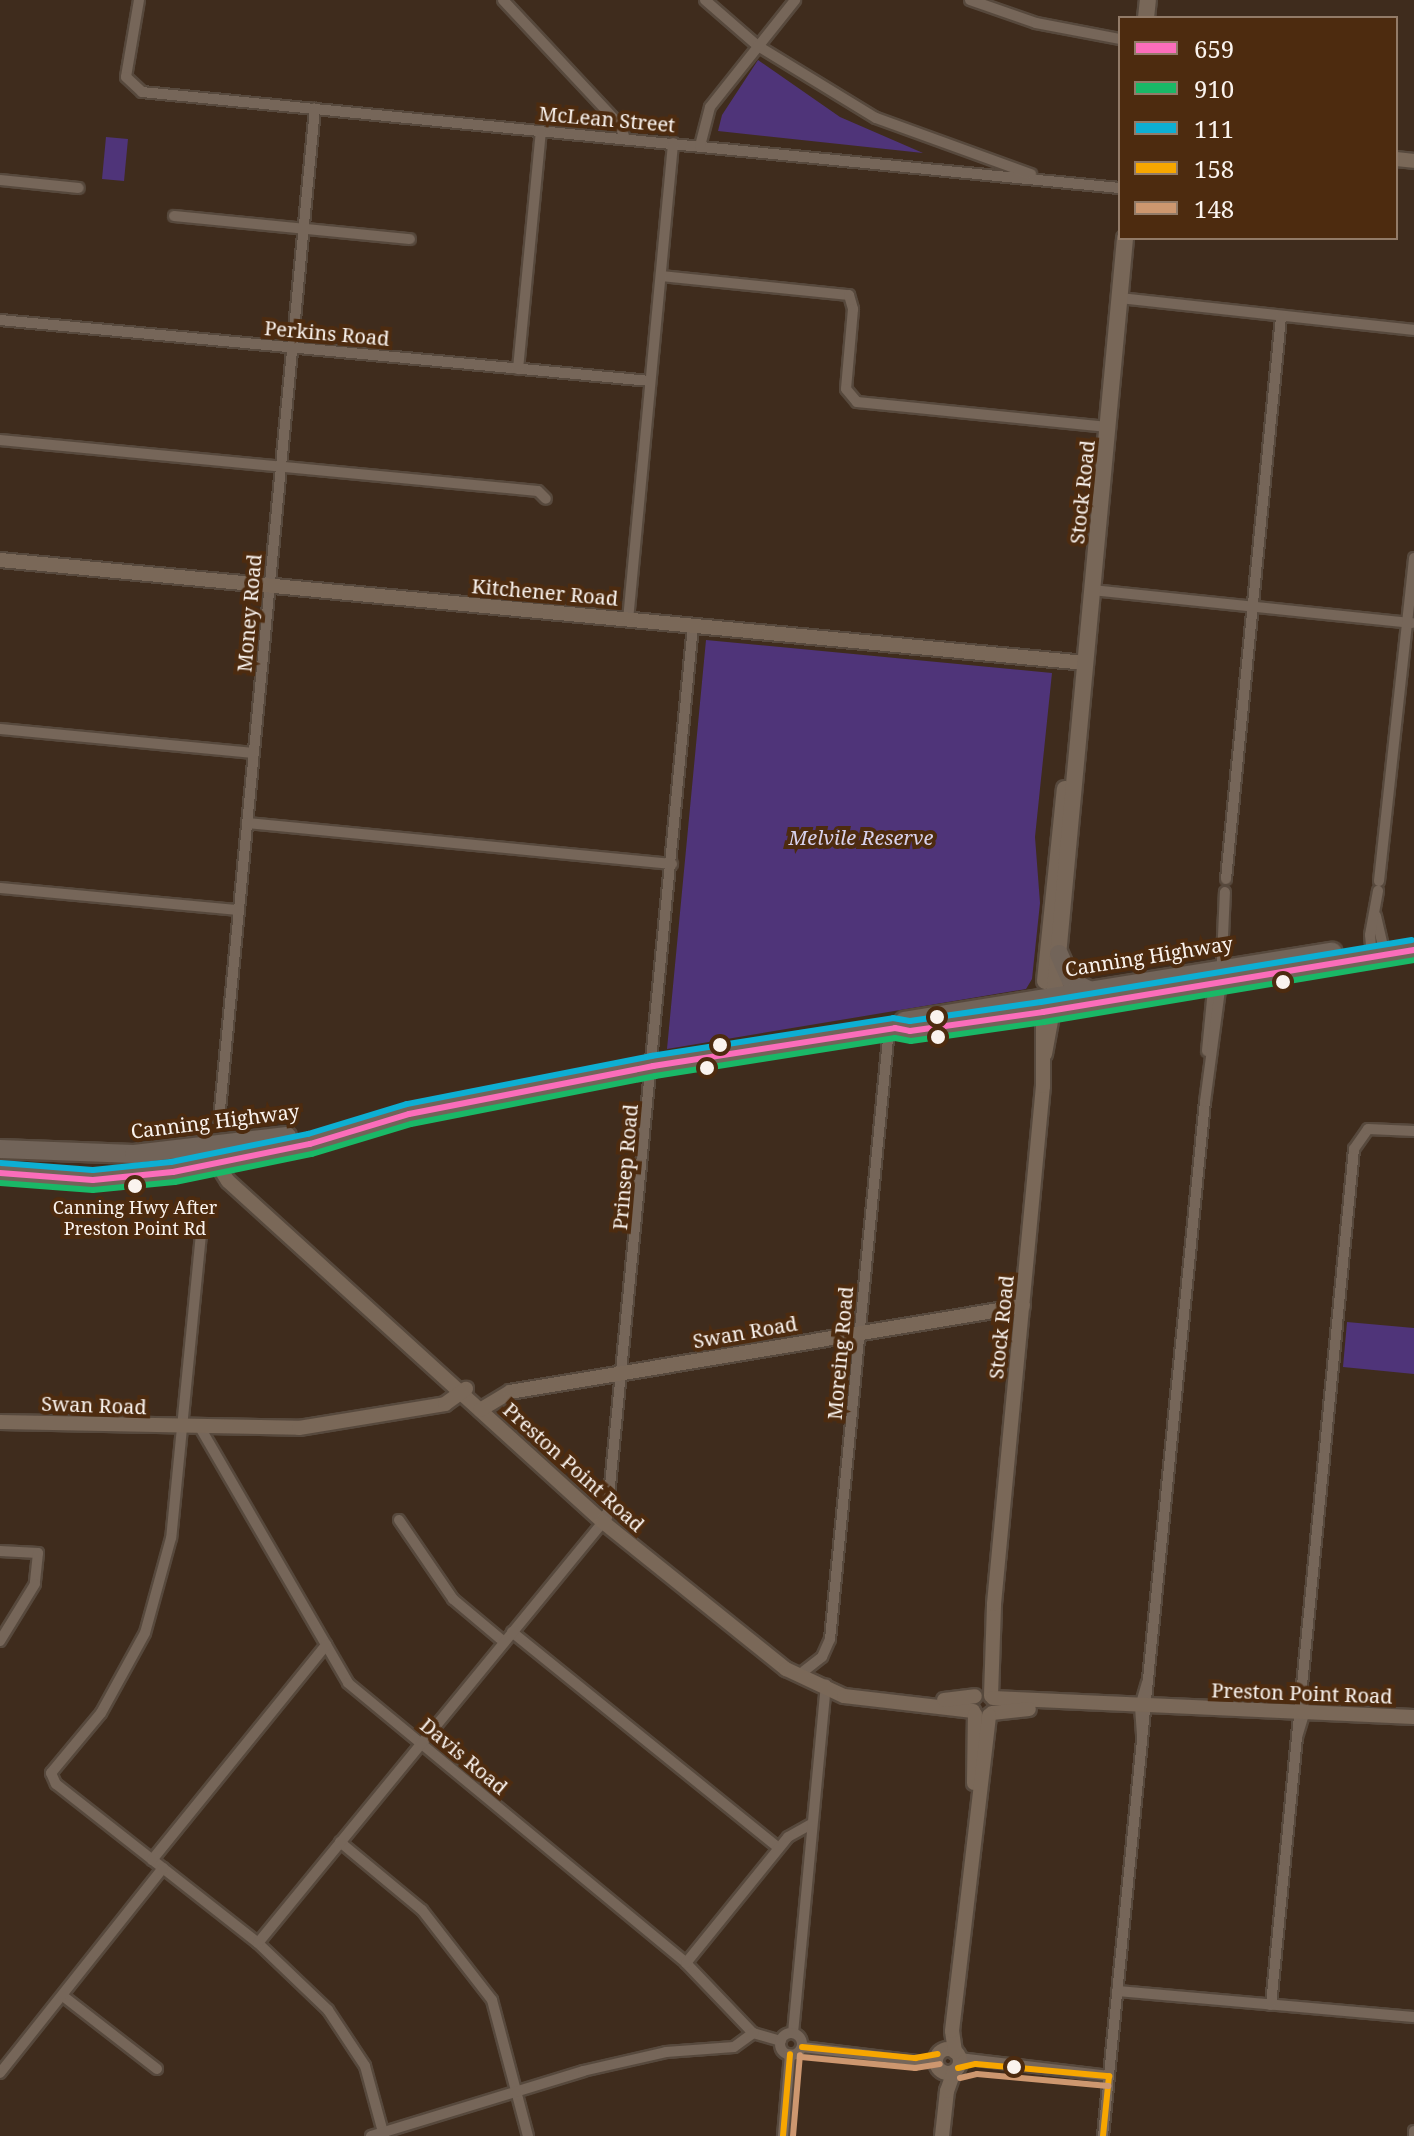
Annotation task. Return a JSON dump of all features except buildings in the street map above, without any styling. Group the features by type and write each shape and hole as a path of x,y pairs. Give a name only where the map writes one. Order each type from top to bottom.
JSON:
{"highway":[{"name":"Canning Highway","path":"1378,951 1414,940"},
{"name":"Canning Highway","path":"0,1173 136,1177 307,1132 329,1134 653,1066 892,1028 910,1031 1049,1003 1378,951 1414,950"},
{"path":"1059,954 1071,981 1087,989"},
{"name":"Canning Highway","path":"1049,1003 1087,989 1218,977"},
{"name":"Canning Highway","path":"4,1147 218,1155"},
{"path":"134,1154 136,1177"}],"main road":[{"name":"Stock Road","path":"1049,1003 1059,954 1125,240"},
{"name":"Stock Road","path":"1049,1003 1066,779 1076,749"}],"street":[{"name":"McLean Street","path":"139,0 126,68 130,86 142,92 1045,178 1118,188"},
{"path":"503,0 620,125 625,139"},
{"path":"705,0 758,46 876,118 937,144 1045,178"},
{"path":"700,146 710,107 795,0"},
{"path":"970,0 1036,23 1118,39"},
{"name":"Money Road","path":"219,1120 315,109"},
{"path":"518,369 541,131"},
{"path":"628,620 673,143"},
{"path":"0,180 79,188"},
{"name":"McLean Street","path":"1083,182 1118,182"},
{"path":"174,216 410,239"},
{"path":"661,276 849,295 853,309 846,389 857,402 1108,427"},
{"path":"1120,298 1414,330"},
{"path":"1226,879 1281,317"},
{"name":"Perkins Road","path":"0,320 650,381"},
{"path":"0,440 538,491 546,499"},
{"path":"1378,951 1376,916 1411,623 1414,558"},
{"name":"Kitchener Road","path":"0,560 1086,663"},
{"path":"1092,590 1411,623"},
{"name":"Prinsep Road","path":"605,1520 625,1373 693,626"},
{"path":"0,729 254,753"},
{"path":"247,823 672,864"},
{"path":"0,888 239,910"},
{"path":"1103,2136 1225,892"},
{"name":"Stock Road","path":"942,2136 1023,1306 1049,1003"},
{"name":"Moreing Road","path":"804,1671 822,1657 830,1639 892,1028"},
{"path":"1271,2005 1355,1144 1368,1129 1414,1131"},
{"name":"Preston Point Road","path":"218,1155 238,1178 605,1520 778,1662 826,1686 983,1705 1414,1717"},
{"path":"201,1234 171,1538 145,1633 101,1713 51,1773 56,1784 258,1943 328,2010 365,2066 384,2134"},
{"name":"Swan Road","path":"483,1408 503,1393 1023,1306"},
{"name":"Swan Road","path":"0,1422 201,1429 299,1428 437,1406 464,1391"},
{"name":"Davis Road","path":"201,1429 348,1683 686,1963 753,2033"},
{"path":"399,1520 453,1599 504,1642"},
{"path":"258,1943 605,1520"},
{"name":"Preston Point Road","path":"605,1520 826,1686"},
{"path":"0,1551 38,1553 35,1584 0,1641"},
{"path":"512,1632 779,1848"},
{"path":"152,1860 326,1645"},
{"path":"793,2033 826,1686"},
{"path":"686,1963 779,1848 798,1829 811,1824"},
{"path":"340,1842 422,1910 492,2000 519,2091 528,2136"},
{"path":"0,2073 163,1868"},
{"path":"1117,1991 1414,2017"},
{"path":"63,1996 157,2069"},
{"path":"371,2136 519,2091 666,2052 734,2047 753,2033 781,2041 790,2054 783,2136"},
{"path":"781,2041 793,2033"},
{"path":"793,2033 801,2038 802,2047"},
{"path":"790,2054 802,2047 1109,2076"}],"green space":[{"path":"758,60 840,117 923,153 718,131 722,115"},
{"path":"106,137 128,139 124,181 102,179"},
{"name":"Melvile Reserve","path":"706,640 1052,673 1035,837 1040,903 1032,979 1026,989 667,1049"},
{"path":"1347,1322 1414,1328 1414,1374 1343,1367"}],"transit line":[{"name":"111","path":"1,1163 93,1170 171,1162 308,1134 407,1104 651,1056 893,1018 910,1021 1041,1002 1412,940"},
{"name":"659","path":"0,1173 93,1180 173,1172 310,1144 409,1114 653,1066 895,1028 910,1031 1043,1012 1414,950"},
{"name":"910","path":"0,1183 93,1190 175,1182 312,1154 411,1124 655,1076 895,1038 911,1041 1044,1022 1414,960"},
{"name":"158","path":"802,2047 915,2058 938,2054"},
{"name":"158","path":"783,2136 790,2054"},
{"name":"148","path":"793,2136 800,2055"},
{"name":"148","path":"801,2057 915,2068 940,2064"},
{"name":"158","path":"958,2068 976,2064 1109,2076"},
{"name":"148","path":"960,2078 977,2074 1108,2086"},
{"name":"158","path":"1103,2136 1109,2076"}],"place":[{"name":"Canning Hwy After Preston Point Rd","path":"135,1186"}]}
